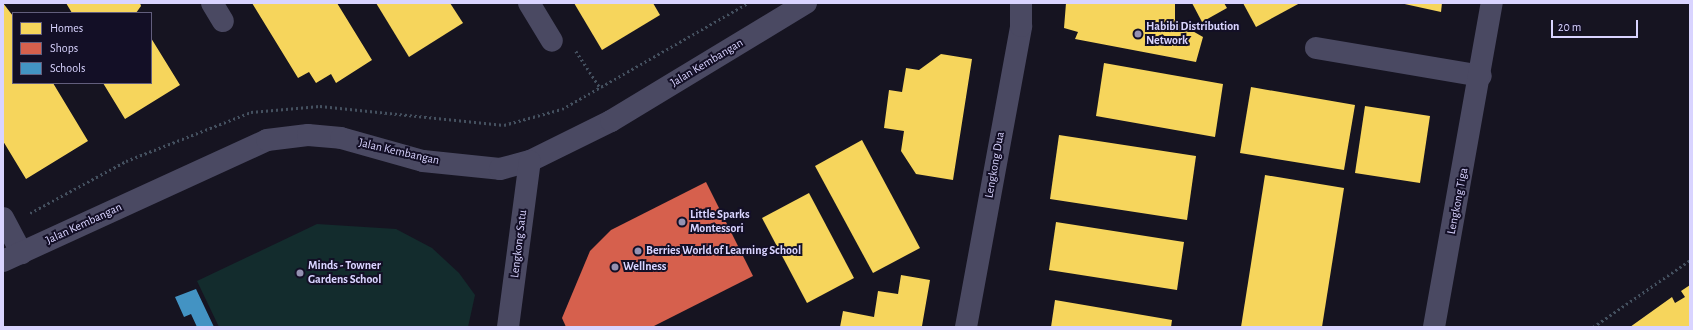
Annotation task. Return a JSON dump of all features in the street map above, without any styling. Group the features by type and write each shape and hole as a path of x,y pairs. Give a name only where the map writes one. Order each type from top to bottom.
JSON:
{"street":[{"path":"530,3 562,42"},
{"name":"Jalan Kembangan","path":"12,257 267,140 308,135 341,138 423,161 500,169 530,161 611,121 806,3"},
{"name":"Lengkong Dua","path":"966,327 1021,26 1021,3"},
{"name":"Lengkong Tiga","path":"1434,327 1481,76 1492,3"},
{"path":"1316,48 1481,76"},
{"name":"Lengkong Satu","path":"508,327 530,161"},
{"path":"5,222 12,257"}],"path":[{"path":"5,222 126,161 236,115 280,107 320,106 504,124 562,109 602,89 748,3"},
{"path":"562,42 602,89"},
{"path":"1593,327 1690,260"}],"green space":[{"path":"317,224 396,229 432,248 459,273 475,295 468,327 219,327 197,281"}],"building: Homes":[{"path":"3,3 12,15 12,84 54,84 88,141 26,179 3,141"},
{"path":"66,3 140,3 141,6 137,12 71,12"},
{"path":"252,3 337,3 372,60 336,83 331,74 316,83 309,72 298,78"},
{"path":"376,3 450,3 463,23 409,57"},
{"path":"574,3 653,3 660,15 602,50"},
{"name":"Habibi Distribution Network","path":"1066,3 1175,3 1175,21 1203,37 1196,62 1075,39 1078,32 1064,28"},
{"path":"1192,3 1224,3 1227,8 1202,22"},
{"path":"1243,3 1300,3 1256,27"},
{"path":"1400,3 1442,3 1441,12"},
{"path":"152,40 180,85 125,119 104,84 152,84"},
{"path":"941,54 972,59 953,180 916,174 901,151 904,131 884,128 889,90 902,92 906,68 919,70"},
{"path":"1104,63 1223,84 1215,137 1096,116"},
{"path":"1251,87 1355,105 1344,170 1240,153"},
{"path":"1365,106 1430,116 1420,183 1355,173"},
{"path":"1059,135 1196,156 1187,220 1050,199"},
{"path":"862,140 920,248 873,273 815,166"},
{"path":"1265,175 1344,188 1322,327 1241,327"},
{"path":"809,193 854,278 807,303 762,218"},
{"path":"1056,222 1184,242 1177,290 1049,270"},
{"path":"901,275 930,280 922,326 927,327 840,327 843,311 874,317 878,291 898,294"},
{"path":"1690,285 1690,327 1630,327 1672,297 1675,303 1685,297 1681,291"},
{"path":"1055,300 1172,320 1171,327 1051,327"}],"building: Shops":[{"path":"706,182 753,276 652,327 566,327 562,318 590,251 611,230"}],"building: Schools":[{"path":"196,289 214,327 197,327 191,314 184,317 175,297"}],"place":[{"name":"Habibi Distribution Network","path":"1138,34"},
{"name":"Little Sparks Montessori","path":"682,222"},
{"name":"Berries World of Learning School","path":"638,251"},
{"name":"Wellness","path":"615,267"},
{"name":"Minds - Towner Gardens School","path":"300,273"}]}
